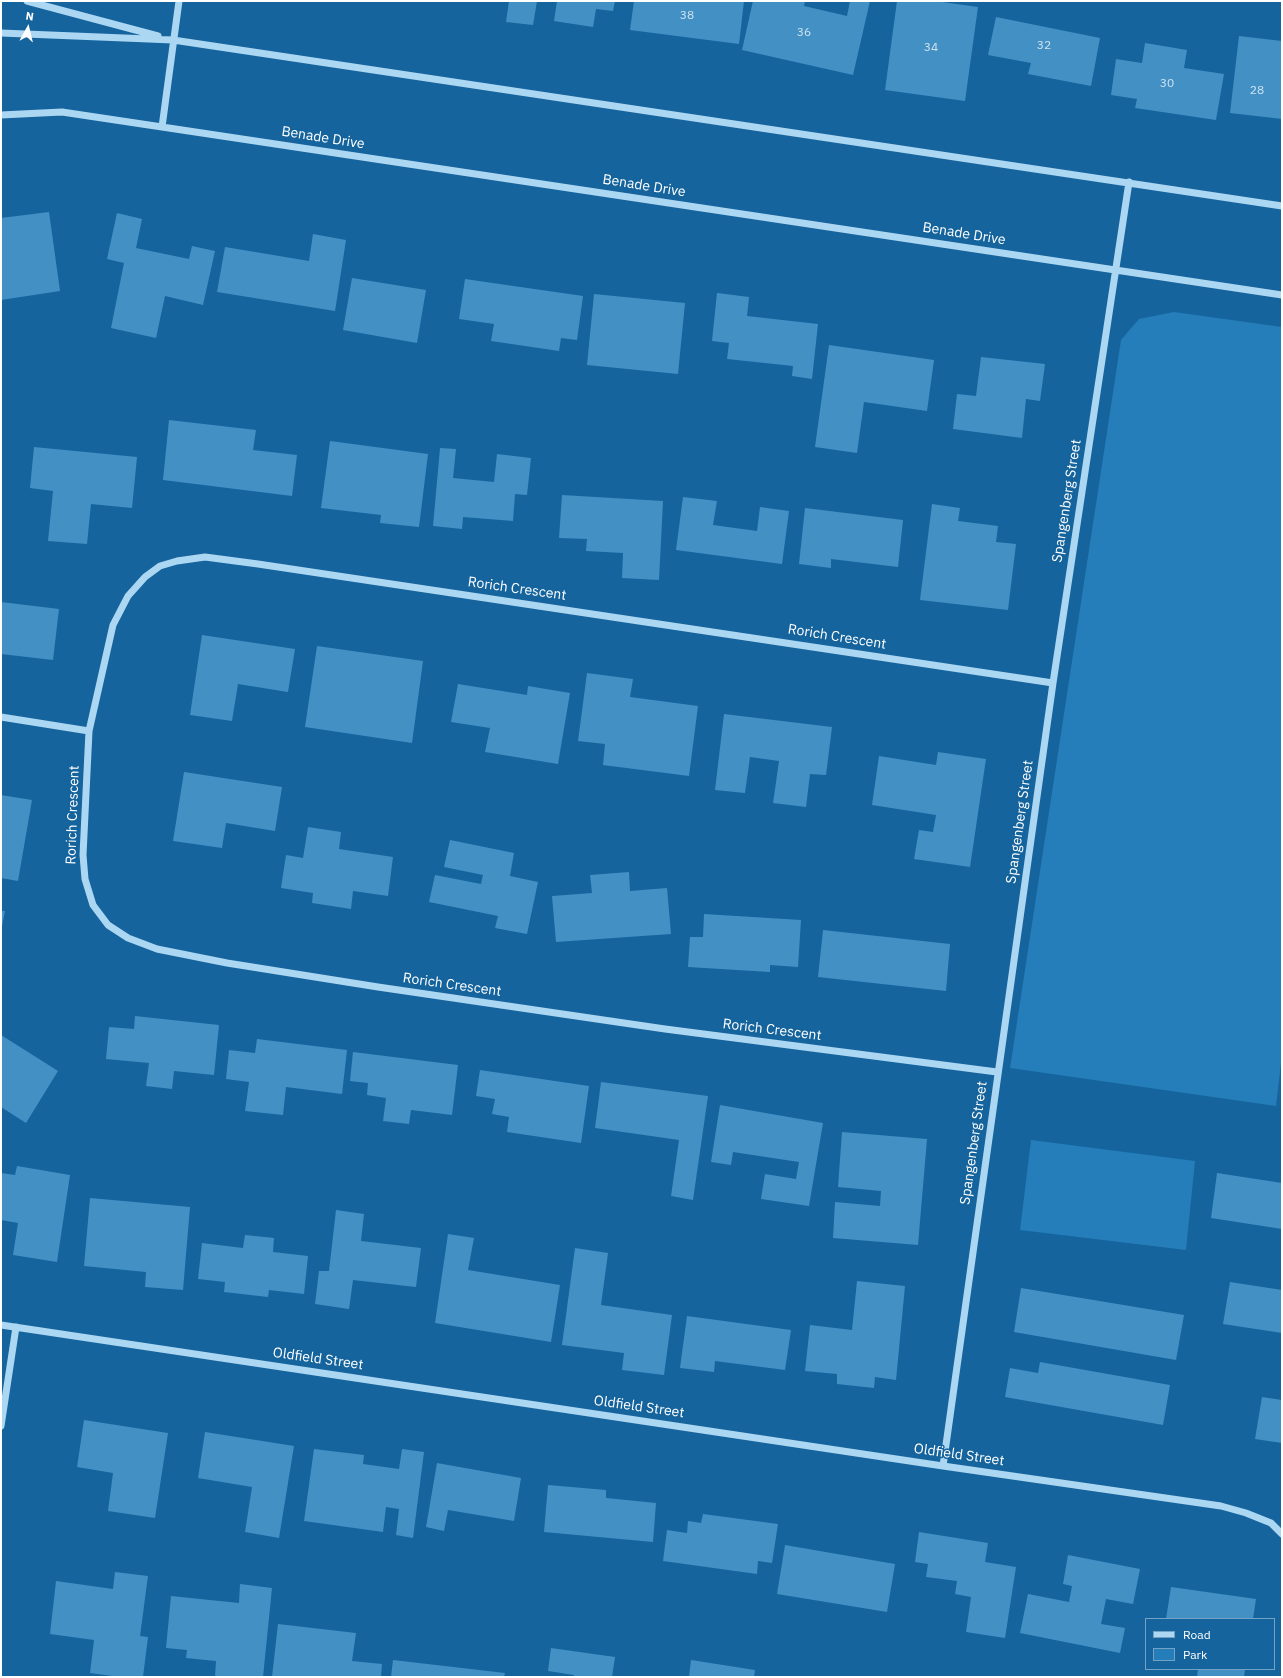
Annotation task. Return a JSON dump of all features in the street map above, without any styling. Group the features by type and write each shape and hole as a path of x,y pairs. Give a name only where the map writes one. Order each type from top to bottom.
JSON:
{"street":[{"path":"27,1 173,40"},
{"path":"162,127 179,1"},
{"path":"1,33 173,40 1282,206"},
{"name":"Benade Drive","path":"1,115 62,112 1282,295"},
{"name":"Spangenberg Street","path":"943,1466 997,1072 1053,683 1129,182"},
{"name":"Rorich Crescent","path":"997,1072 665,1029 378,987 227,963 150,946 128,938 108,925 93,905 84,879 83,855 89,731 113,625 128,596 145,577 160,566 177,560 205,557 1053,683"},
{"path":"1,717 89,731"},
{"name":"Oldfield Street","path":"1,1325 943,1466 1221,1506 1246,1513 1271,1523 1282,1534"},
{"path":"1,1426 16,1327"}],"green space":[{"path":"1174,312 1282,327 1282,1055 1276,1106 1010,1068 1121,340 1139,319"},
{"path":"1031,1140 1195,1161 1186,1250 1020,1230"}],"building":[{"path":"509,1 537,1 533,25 506,22"},
{"path":"557,1 615,1 613,11 596,9 593,27 554,21"},
{"path":"634,1 744,1 739,44 630,30"},
{"path":"753,1 805,1 804,6 847,16 850,1 870,1 853,75 742,50"},
{"path":"897,1 935,1 978,7 965,101 885,90"},
{"path":"996,17 1100,38 1091,86 1028,74 1031,63 988,55"},
{"path":"1239,36 1282,41 1282,119 1230,113"},
{"path":"1145,43 1187,50 1184,68 1224,74 1216,120 1135,108 1137,99 1111,95 1116,59 1142,63"},
{"path":"49,212 60,291 1,300 1,218"},
{"path":"117,213 142,219 136,248 189,259 192,246 215,251 203,305 165,296 156,338 111,328 124,263 107,259"},
{"path":"313,234 346,240 335,311 217,292 225,247 309,261"},
{"path":"352,278 426,290 417,343 343,330"},
{"path":"465,279 583,296 577,340 561,338 559,351 491,341 494,324 459,319"},
{"path":"717,293 749,297 747,316 818,324 812,379 792,376 793,366 727,359 729,343 712,341"},
{"path":"594,294 685,303 678,374 587,365"},
{"path":"829,345 934,360 927,411 864,402 857,453 815,447"},
{"path":"981,357 1045,364 1040,401 1026,399 1022,438 953,429 957,394 976,396"},
{"path":"169,420 256,430 253,450 297,455 292,496 163,480"},
{"path":"330,441 428,454 419,527 380,523 381,515 321,508"},
{"path":"34,447 137,457 132,508 91,504 87,544 48,541 53,491 30,488"},
{"path":"440,448 456,449 453,478 494,482 497,454 531,458 527,495 515,494 513,521 463,517 462,529 433,526"},
{"path":"562,495 663,501 659,580 622,578 623,553 586,551 587,539 559,538"},
{"path":"683,497 717,501 713,525 757,531 760,507 789,511 782,564 676,550"},
{"path":"932,504 960,508 958,521 998,526 996,542 1016,544 1008,610 920,600"},
{"path":"805,508 903,520 898,567 831,559 831,568 799,564"},
{"path":"1,602 59,609 53,660 1,654"},
{"path":"202,635 295,649 288,692 238,684 232,721 190,715"},
{"path":"317,646 423,661 412,743 305,727"},
{"path":"587,673 633,679 630,697 698,706 689,776 603,765 605,744 578,741"},
{"path":"458,684 527,695 528,686 570,693 558,764 485,752 490,728 451,722"},
{"path":"724,714 832,727 826,775 810,774 806,807 773,803 779,761 750,757 745,793 715,790"},
{"path":"938,752 986,759 970,867 914,859 919,830 933,832 936,815 872,805 879,756 936,765"},
{"path":"184,772 282,787 275,831 226,823 222,848 173,841"},
{"path":"1,795 32,800 18,881 1,878"},
{"path":"308,827 341,832 339,849 393,857 388,896 353,891 351,909 312,903 313,893 281,888 286,855 303,858"},
{"path":"450,840 514,853 510,876 538,882 527,934 495,928 498,916 429,902 435,875 481,884 483,875 444,867"},
{"path":"629,872 630,891 667,888 671,934 556,942 552,896 592,893 590,875"},
{"path":"1,911 5,911 2,926 1,926"},
{"path":"704,914 801,920 798,967 770,965 770,972 688,967 690,937 703,937"},
{"path":"823,930 950,944 946,991 818,977"},
{"path":"135,1016 219,1025 214,1075 174,1071 172,1089 146,1086 149,1063 106,1059 109,1027 134,1029"},
{"path":"1,1035 58,1071 26,1123 1,1107"},
{"path":"257,1039 347,1050 342,1094 286,1087 283,1115 245,1111 249,1082 226,1079 229,1050 255,1053"},
{"path":"353,1052 458,1065 452,1115 411,1110 409,1124 383,1121 386,1098 367,1095 368,1083 350,1081"},
{"path":"480,1070 589,1086 581,1143 507,1132 509,1117 492,1114 495,1099 476,1096"},
{"path":"601,1082 708,1096 693,1200 671,1196 679,1140 595,1128"},
{"path":"720,1105 823,1123 809,1206 761,1199 765,1174 796,1179 799,1162 733,1152 731,1165 711,1162"},
{"path":"842,1132 927,1139 918,1245 833,1238 835,1202 880,1206 881,1191 838,1187"},
{"path":"17,1166 70,1175 57,1262 13,1255 18,1223 1,1220 1,1173 15,1175"},
{"path":"1217,1173 1282,1183 1282,1229 1211,1218"},
{"path":"90,1198 190,1207 183,1290 145,1287 146,1272 84,1266"},
{"path":"336,1210 364,1214 361,1241 421,1248 416,1287 353,1280 349,1309 315,1304 319,1271 329,1271"},
{"path":"448,1234 474,1238 468,1270 560,1285 551,1342 435,1323"},
{"path":"245,1235 274,1238 273,1252 308,1256 304,1294 269,1290 268,1297 224,1292 225,1282 198,1279 202,1243 243,1248"},
{"path":"575,1248 608,1253 601,1305 672,1315 664,1375 622,1370 624,1353 562,1345"},
{"path":"857,1281 905,1286 896,1380 875,1377 874,1388 837,1384 837,1374 805,1371 810,1325 852,1330"},
{"path":"1230,1282 1282,1290 1282,1333 1223,1324"},
{"path":"1021,1288 1184,1315 1176,1360 1014,1332"},
{"path":"687,1316 791,1330 785,1370 715,1361 714,1372 680,1368"},
{"path":"1040,1362 1170,1385 1163,1425 1005,1397 1010,1368 1038,1373"},
{"path":"1262,1397 1282,1400 1282,1443 1255,1439"},
{"path":"84,1420 168,1433 155,1518 108,1511 113,1473 77,1467"},
{"path":"205,1432 294,1446 279,1538 245,1532 252,1487 198,1478"},
{"path":"314,1449 364,1455 363,1464 399,1469 402,1449 424,1452 413,1538 396,1535 399,1509 386,1507 383,1532 304,1521"},
{"path":"437,1463 521,1478 514,1521 448,1510 444,1531 426,1527"},
{"path":"548,1485 606,1490 606,1498 656,1503 653,1542 544,1532"},
{"path":"703,1514 778,1524 772,1563 758,1561 757,1574 663,1561 667,1530 687,1533 688,1521 701,1523"},
{"path":"919,1532 988,1543 985,1562 1016,1567 1005,1638 966,1632 971,1597 955,1594 957,1581 926,1577 928,1564 915,1562"},
{"path":"785,1545 895,1564 887,1612 777,1594"},
{"path":"1068,1555 1140,1569 1133,1604 1106,1599 1101,1624 1125,1628 1120,1653 1020,1633 1028,1594 1069,1602 1072,1586 1063,1584"},
{"path":"115,1572 148,1576 140,1636 148,1637 143,1677 120,1677 90,1673 94,1640 50,1634 56,1581 113,1589"},
{"path":"240,1584 272,1588 263,1677 215,1677 216,1661 186,1658 187,1650 166,1648 171,1596 239,1603"},
{"path":"1171,1587 1256,1599 1253,1618 1166,1618"},
{"path":"278,1624 356,1633 352,1661 382,1664 381,1677 272,1677"},
{"path":"551,1648 615,1657 612,1677 574,1677 574,1675 548,1671"},
{"path":"393,1660 505,1673 504,1677 391,1677"},
{"path":"691,1660 755,1670 754,1677 689,1677"},
{"path":"1198,1670 1245,1670 1244,1677 1197,1677"}]}
